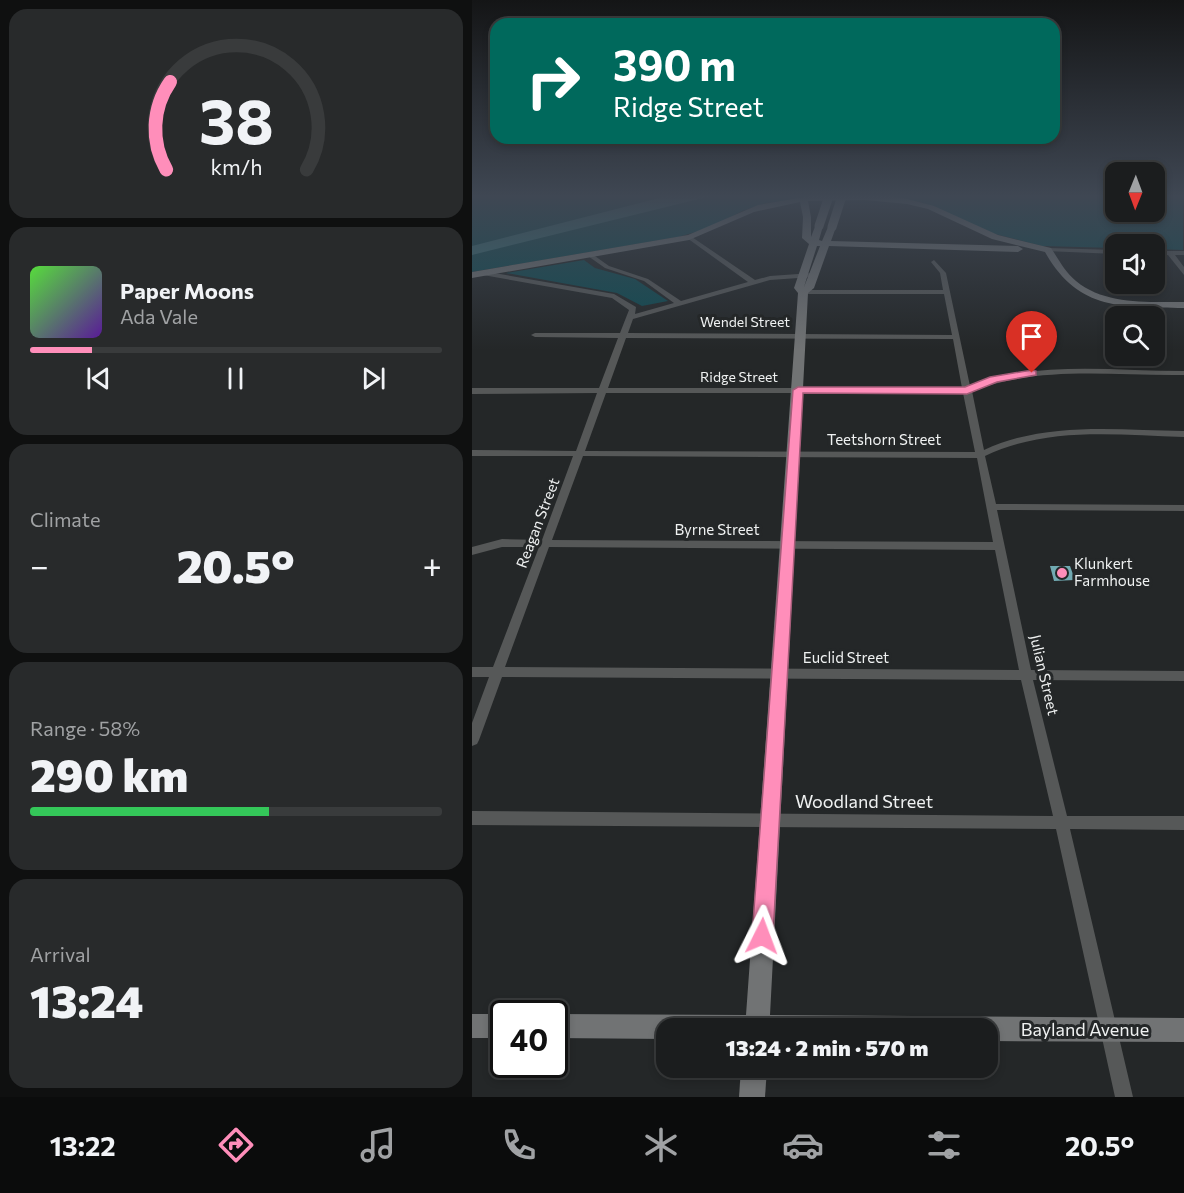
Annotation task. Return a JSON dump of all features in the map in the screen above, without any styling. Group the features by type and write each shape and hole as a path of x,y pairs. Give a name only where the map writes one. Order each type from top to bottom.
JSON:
{"street":[{"path":"472,275 633,247"},
{"path":"703,247 753,282"},
{"path":"758,1018 777,674 798,390 802,283 812,247"},
{"path":"802,283 809,288 824,247"},
{"path":"1025,247 1105,252"},
{"path":"1048,250 1062,276 1076,287 1095,296 1130,303 1183,305"},
{"path":"1165,253 1183,253"},
{"path":"1170,253 1183,273"},
{"path":"590,255 607,267 650,283 679,303"},
{"name":"Julian Street","path":"934,262 943,273 1026,675 1124,1097"},
{"path":"483,273 614,296 629,303 633,309 632,317 753,282 947,292"},
{"path":"802,283 813,275"},
{"name":"Reagan Street","path":"472,740 632,317"},
{"name":"Wendel Street","path":"535,335 955,337"},
{"name":"Ridge Street","path":"472,391 967,390 1023,373 1183,372"},
{"name":"Teetshorn Street","path":"472,453 981,455 994,447 1050,434 1183,434"},
{"path":"991,507 1183,508"},
{"name":"Byrne Street","path":"472,551 502,543 998,546"},
{"name":"Euclid Street","path":"472,672 1183,676"},
{"name":"Woodland Street","path":"472,819 1183,823"},
{"path":"472,1026 490,1026"},
{"name":"Bayland Avenue","path":"568,1026 656,1027"},
{"name":"Bayland Avenue","path":"998,1029 1183,1030"},
{"path":"752,1097 753,1078"}],"shaded area":[{"path":"472,247 618,247 472,272"},
{"path":"472,247 504,247 472,255"},
{"path":"1165,247 1183,247 1183,250 1165,249"},
{"path":"584,260 595,268 635,279 668,301 642,306 617,293 506,273"}],"building":[{"name":"Klunkert Farmhouse","path":"1050,566 1070,566 1075,580 1054,581"}],"place":[{"name":"Klunkert Farmhouse","path":"1062,573"}],"route":[{"path":"762,936 777,674 798,390 967,390 994,380 1032,373"}]}
